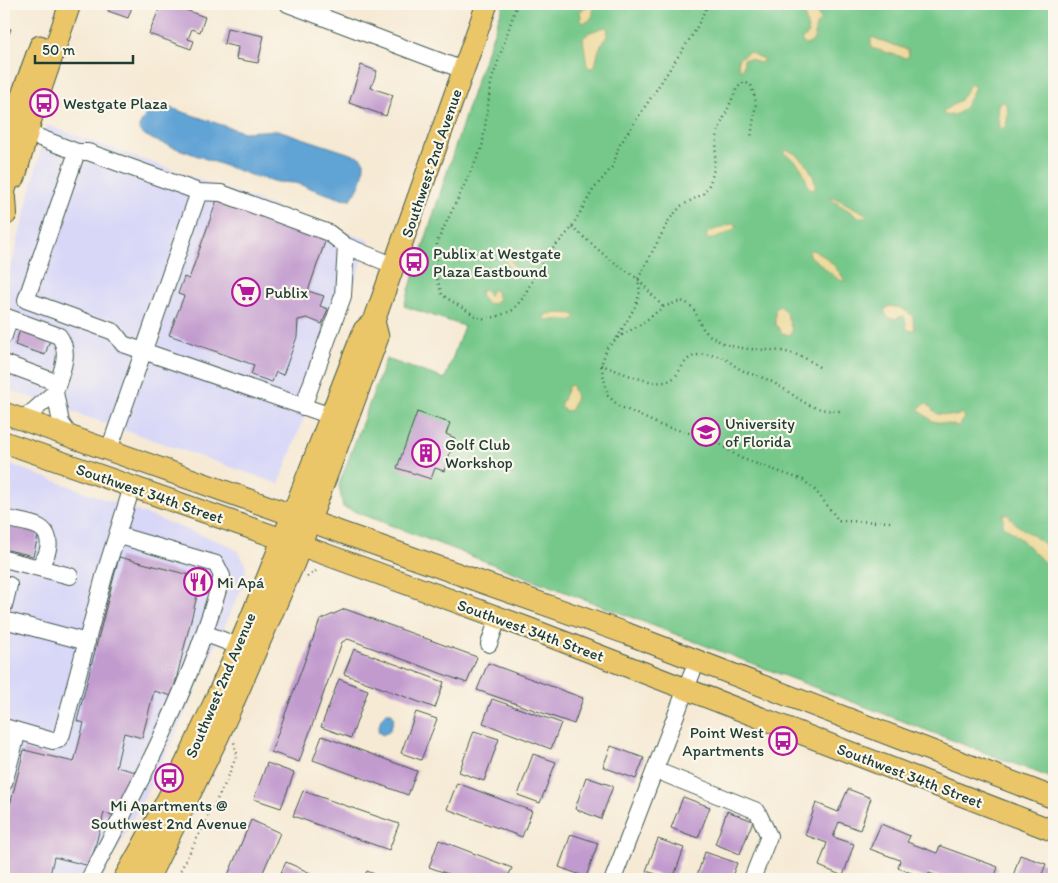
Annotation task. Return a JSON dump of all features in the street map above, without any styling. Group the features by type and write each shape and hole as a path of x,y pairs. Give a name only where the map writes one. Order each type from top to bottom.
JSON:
{"highway":[{"path":"4,188 13,158 10,136"}],"main road":[{"path":"4,210 10,136 56,4"},
{"path":"10,136 70,4"},
{"name":"Southwest 2nd Avenue","path":"302,517 331,416 364,330 374,321 395,266 486,4"},
{"name":"Southwest 2nd Avenue","path":"148,879 219,736 292,542 378,337 374,321"},
{"name":"Southwest 34th Street","path":"11,416 302,517 697,660 1054,798"},
{"name":"Southwest 34th Street","path":"4,442 292,542 498,618 1054,831"},
{"name":"Southwest 2nd Avenue","path":"124,879 171,795 204,728 238,646 292,542"}],"street":[{"path":"288,4 463,70"},
{"path":"10,136 77,152 88,152 199,192 221,193 230,196 329,233 346,246 395,266"},
{"path":"77,152 26,300 114,332 123,344 331,416"},
{"path":"109,450 199,192"},
{"path":"303,407 343,296 346,246"},
{"path":"5,326 52,332 64,342 64,362 56,387 31,413 11,416"},
{"path":"4,363 56,387"},
{"path":"56,387 62,423 71,437"},
{"path":"4,783 11,729 58,740 65,726 132,486"},
{"path":"4,518 39,527 47,535 48,554 45,562 36,567"},
{"path":"89,879 177,707 222,576 216,564 117,535"},
{"path":"4,559 70,576"},
{"path":"4,606 9,585"},
{"path":"489,644 498,618"},
{"path":"4,620 87,642"},
{"path":"204,633 238,646"},
{"path":"613,879 697,660"},
{"path":"655,770 758,811 769,836 752,879"}],"path":[{"path":"517,4 494,73 485,114 482,148 437,242 436,266 440,292 446,298 480,319 493,318 510,312 518,305 547,255 572,226 593,190 613,166 619,146 695,31 708,4"},
{"path":"751,138 756,98 751,85 744,82 736,88 718,130 713,174 709,185 704,194 675,212 638,279 640,291 636,305 617,338 604,352 601,365 608,396 620,406 666,427 714,440 728,452 745,460 804,480 816,491 839,521 892,522"},
{"path":"572,226 608,258 638,279 664,307"},
{"path":"617,338 644,323 664,307 678,302 685,302 696,313 705,331 724,343 742,348 789,351 803,356 820,367"},
{"path":"601,365 643,379 665,382 676,375 682,364 690,357 717,356 739,369 770,381 806,405 819,410 840,411"},
{"path":"176,879 226,782 237,754"}],"shaded area":[{"path":"47,125 370,241 279,484 4,388 4,295"},
{"path":"4,462 226,544 238,551 245,563 246,575 244,583 171,745 102,879 4,879"}],"green space":[{"name":"University of Florida","path":"504,4 1054,4 1054,779 343,507 339,485 386,359 445,379 464,326 404,306 476,82"}],"sand":[{"path":"590,5 593,7 593,15 589,21 582,23 580,11"},
{"path":"807,9 815,10 821,19 816,26 812,42 805,45 801,40 809,34 804,13"},
{"path":"605,27 608,29 607,36 599,49 595,66 590,68 587,66 583,38 590,32"},
{"path":"871,37 908,50 909,56 906,58 871,48"},
{"path":"749,52 763,59 763,62 759,63 751,59 744,59 743,69 739,69 738,59"},
{"path":"970,84 975,87 961,111 956,114 944,115 943,111 960,100"},
{"path":"1003,101 1007,107 1008,115 1007,123 1003,129 999,127 997,109 999,103"},
{"path":"786,150 797,155 807,165 813,177 815,190 808,187 803,171 798,163 784,154"},
{"path":"831,196 866,214 868,217 859,217 832,200"},
{"path":"734,223 737,226 718,238 706,238 708,232"},
{"path":"511,250 511,262 519,271 517,277 510,275 505,257 508,251"},
{"path":"809,250 825,257 845,281 837,278 809,256"},
{"path":"481,290 485,290 489,296 491,290 495,290 499,299 494,304 486,303 480,296"},
{"path":"779,305 786,313 789,321 792,332 789,335 782,333 775,324 775,310"},
{"path":"890,306 901,308 912,315 915,329 910,331 907,329 904,316 893,319 887,317 884,310"},
{"path":"546,314 574,314 576,318 569,321 544,319"},
{"path":"569,385 572,386 576,397 571,410 565,411 560,406"},
{"path":"926,403 937,414 956,416 962,413 965,418 959,426 932,421 918,409"},
{"path":"1003,514 1009,515 1013,521 1047,548 1051,555 1051,564 1046,564 1022,540 1003,525"}],"water":[{"path":"156,103 243,132 278,130 360,157 364,162 361,182 351,199 339,198 295,183 278,182 256,177 154,140 141,133 139,127 151,104"},
{"path":"386,713 392,713 394,720 389,732 382,735 378,731 381,718"}],"building":[{"path":"111,4 133,4 128,18 108,11"},
{"path":"161,4 168,4 205,17 200,32 192,29 188,39 194,41 191,49 149,34"},
{"path":"4,27 11,29 6,42 4,42"},
{"path":"227,28 264,36 258,63 236,59 238,47 224,44"},
{"path":"361,65 377,71 371,88 393,95 386,116 349,103"},
{"name":"Publix","path":"217,200 326,239 308,291 324,296 320,306 328,309 322,324 307,318 298,320 297,337 283,375 276,372 272,382 251,375 254,365 169,335 184,296 178,294 184,277 189,279"},
{"path":"23,321 51,337 45,355 15,345"},
{"name":"Golf Club Workshop","path":"417,412 450,423 446,434 455,438 444,471 435,468 431,479 397,468"},
{"path":"4,524 39,533 33,556 4,549"},
{"path":"119,557 209,580 206,594 198,592 172,696 154,691 142,738 124,733 116,767 136,772 122,805 119,804 116,816 104,813 90,866 54,857 49,879 4,879 4,829 24,750 74,762 84,723 77,721"},
{"path":"345,609 477,657 467,683 348,639 342,642 299,762 271,752 320,620"},
{"path":"354,649 444,682 435,708 344,674"},
{"path":"488,663 583,698 574,724 477,690"},
{"path":"339,679 368,690 351,738 321,727"},
{"path":"492,699 561,723 551,749 483,723"},
{"path":"416,712 437,719 421,760 401,753"},
{"path":"474,731 499,739 484,781 459,772"},
{"path":"322,736 417,771 408,795 313,760"},
{"path":"611,746 644,758 636,779 603,767"},
{"path":"533,754 556,762 540,803 518,795"},
{"path":"267,763 294,773 281,808 254,799"},
{"path":"586,777 613,786 601,819 575,809"},
{"path":"457,783 532,811 522,837 447,809"},
{"path":"848,789 871,798 860,830 839,822 833,837 854,844 843,876 819,866 827,843 805,835 816,803 838,812"},
{"path":"303,791 399,824 389,850 293,816"},
{"path":"683,797 710,807 698,838 671,828"},
{"path":"727,811 753,821 740,854 715,844"},
{"path":"251,820 280,833 260,879 238,879 228,875"},
{"path":"881,824 910,836 907,842 937,853 940,846 998,867 994,879 947,879 929,873 927,879 898,868 900,860 870,849"},
{"path":"571,834 598,843 586,877 559,867"},
{"path":"658,839 684,848 673,879 646,871"},
{"path":"439,840 512,868 507,879 462,879 429,867"},
{"path":"705,852 737,863 731,879 696,878"},
{"path":"1020,855 1046,864 1040,879 1012,879"},
{"path":"286,862 324,879 278,879"},
{"path":"367,871 386,879 363,879"}],"place":[{"name":"Westgate Plaza","path":"44,103"},
{"name":"Publix at Westgate Plaza Eastbound","path":"414,262"},
{"name":"Publix","path":"246,292"},
{"name":"University of Florida","path":"706,432"},
{"name":"Golf Club Workshop","path":"426,453"},
{"name":"Mi Apá","path":"198,582"},
{"name":"Point West Apartments","path":"783,741"},
{"name":"Mi Apartments @ Southwest 2nd Avenue","path":"169,778"}]}
